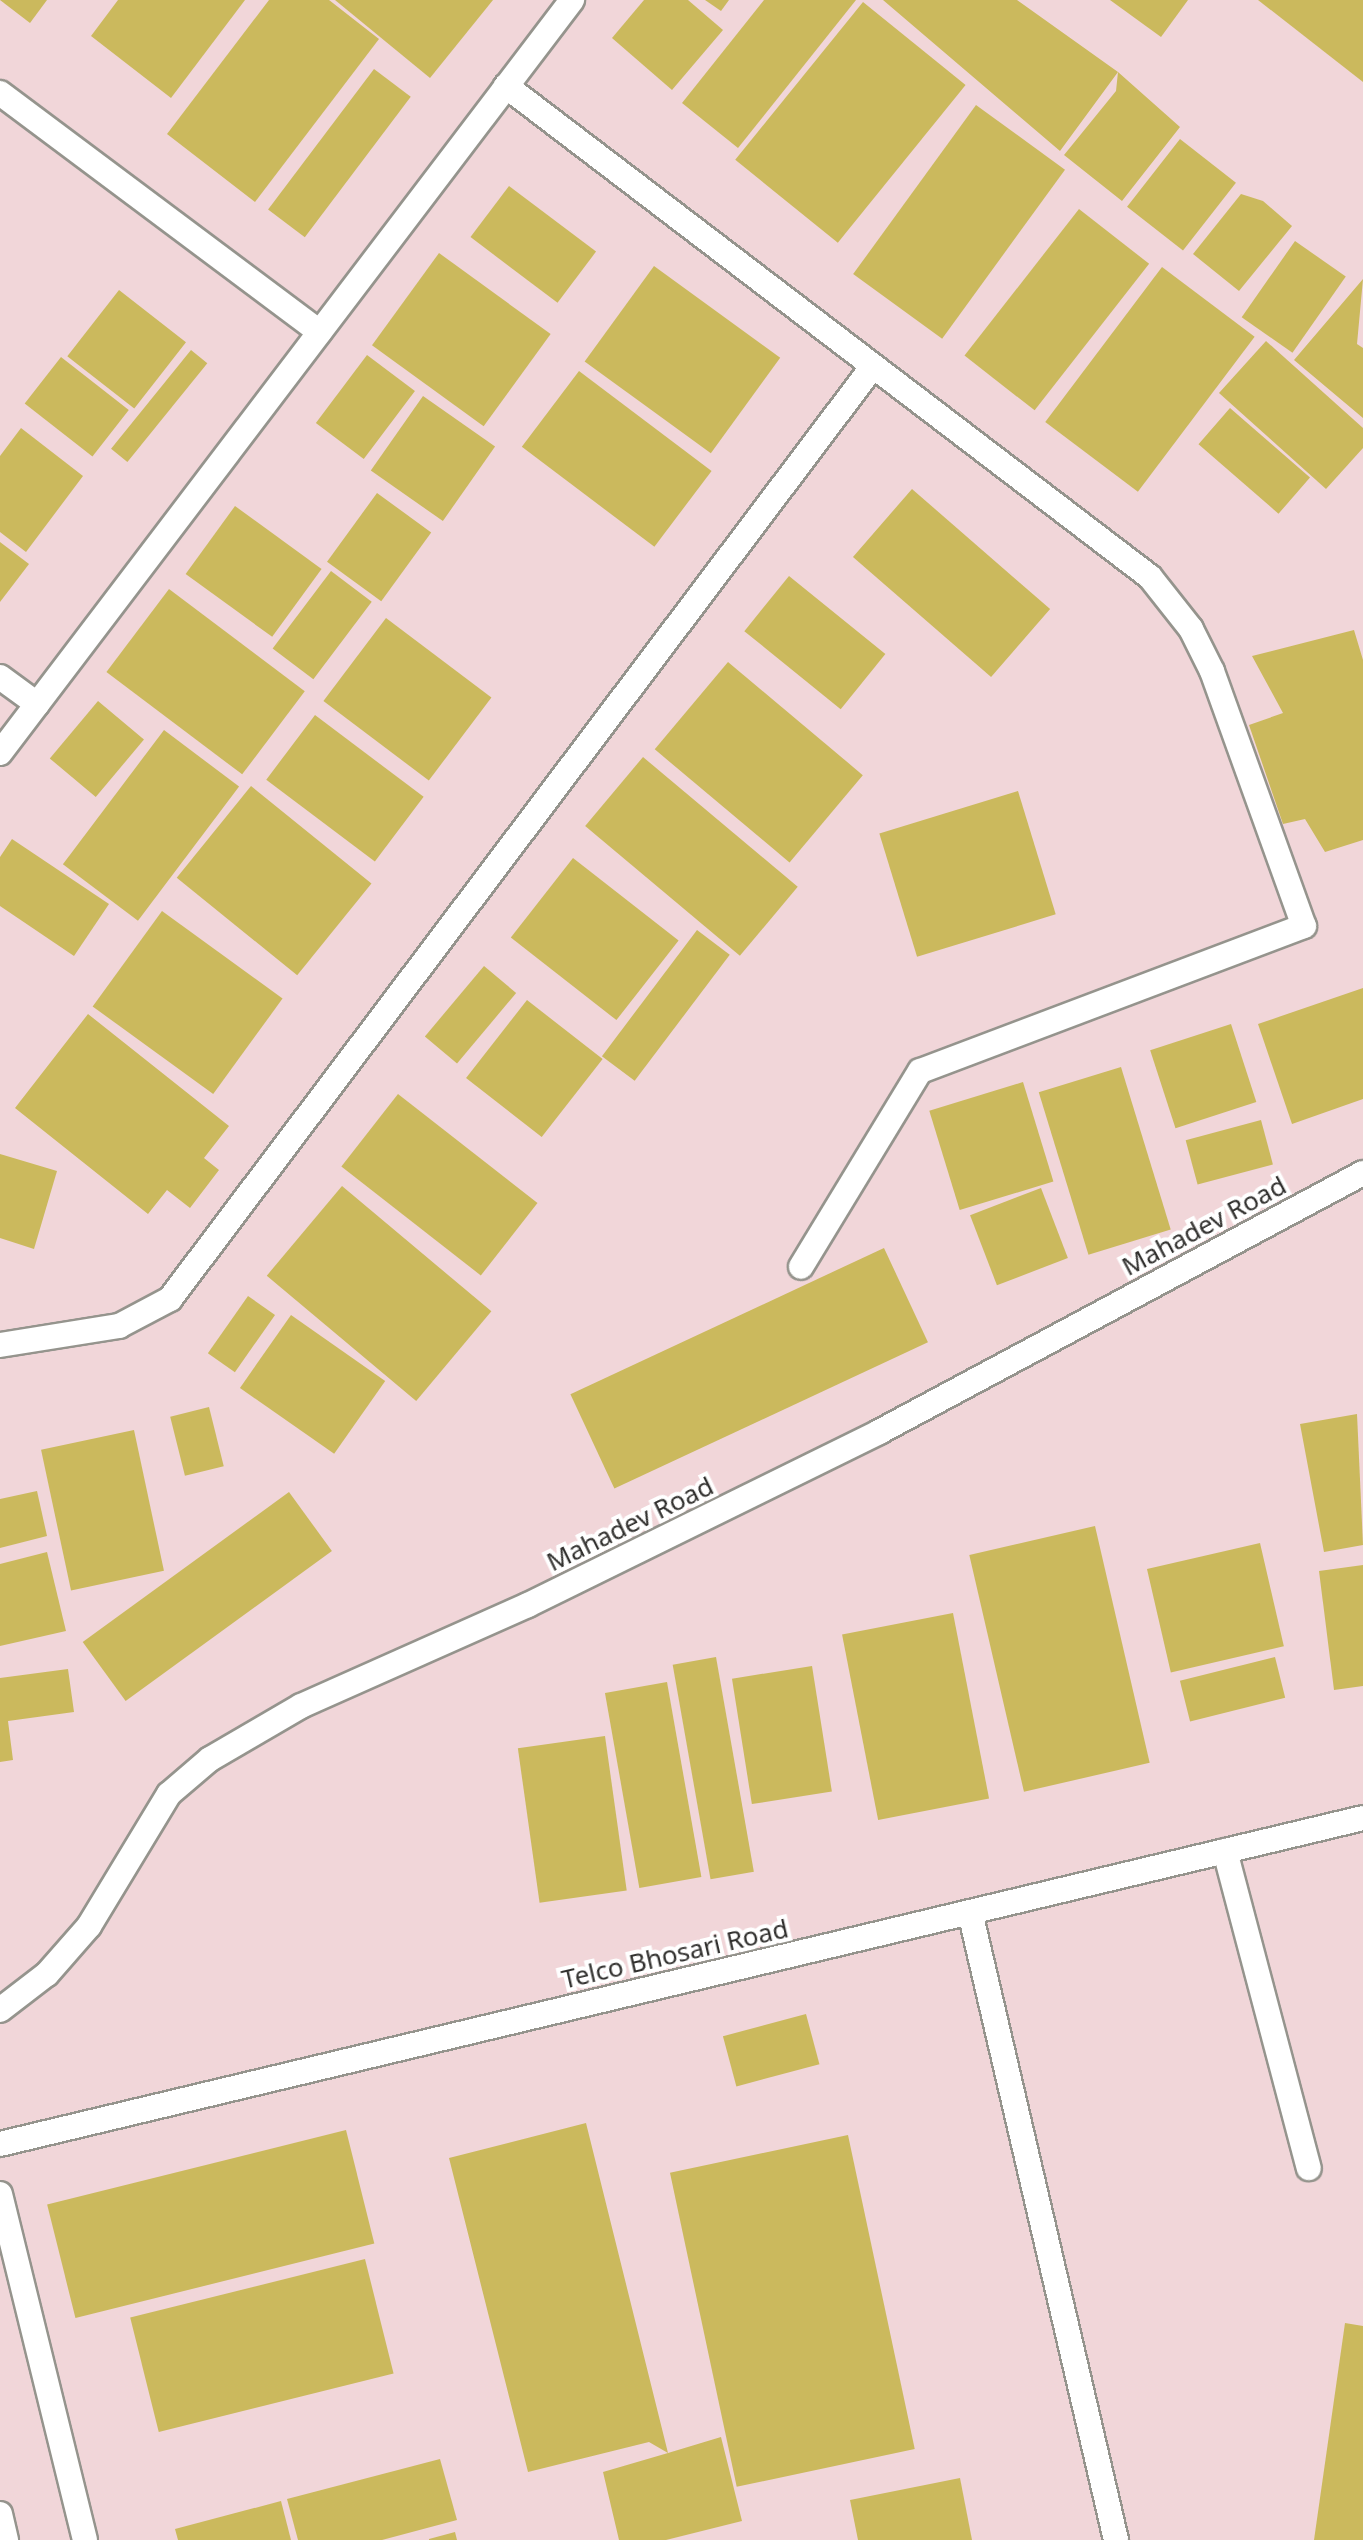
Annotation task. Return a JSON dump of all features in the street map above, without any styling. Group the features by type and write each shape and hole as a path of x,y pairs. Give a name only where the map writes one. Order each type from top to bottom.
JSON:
{"lane":[{"path":"0,753 572,0"},
{"path":"506,86 1150,577 1191,629 1304,926 920,1071 801,1267"},
{"path":"0,93 319,332"},
{"path":"0,1345 119,1326 170,1299 873,366"},
{"path":"0,677 37,704"},
{"name":"Mahadev Road","path":"0,2010 47,1974 89,1926 169,1794 210,1759 301,1706 528,1605 879,1432 1363,1173"},
{"name":"Telco Bhosari Road","path":"0,2144 1363,1818"},
{"path":"1225,1851 1309,2168"},
{"path":"970,1912 1116,2540"},
{"path":"0,2194 85,2540"},
{"path":"0,2514 6,2540"}],"shaded area":[{"path":"0,0 1363,0 1363,2540 0,2540"}],"building":[{"path":"0,0 47,0 30,23"},
{"path":"118,0 245,0 171,98 91,36"},
{"path":"269,0 329,0 379,39 255,202 167,134"},
{"path":"335,0 493,0 430,78"},
{"path":"644,0 688,0 723,30 672,90 612,38"},
{"path":"705,0 729,0 721,11"},
{"path":"764,0 856,0 738,148 682,103"},
{"path":"883,0 1017,0 1118,72 1060,151"},
{"path":"1110,0 1188,0 1161,37"},
{"path":"1258,0 1363,0 1363,82"},
{"path":"863,2 966,85 838,243 735,160"},
{"path":"374,69 411,97 305,237 268,210"},
{"path":"1118,72 1180,127 1122,201 1064,155 1116,91"},
{"path":"976,105 1065,170 942,339 853,274"},
{"path":"1180,139 1236,183 1183,250 1127,207"},
{"path":"509,186 596,252 558,303 470,237"},
{"path":"1241,194 1263,201 1292,226 1239,291 1193,254"},
{"path":"1079,209 1149,264 1035,410 964,356"},
{"path":"1295,241 1346,277 1292,353 1242,317"},
{"path":"439,253 551,334 484,426 372,345"},
{"path":"654,266 780,358 711,453 585,361"},
{"path":"1162,267 1255,337 1138,492 1045,422"},
{"path":"1363,279 1357,344 1363,348 1363,418 1294,360"},
{"path":"119,290 186,342 134,409 67,356"},
{"path":"1266,341 1363,428 1363,448 1326,489 1219,393"},
{"path":"191,350 207,363 127,462 111,449"},
{"path":"367,355 415,391 364,459 316,423"},
{"path":"61,357 129,410 92,456 25,403"},
{"path":"579,371 712,471 654,547 522,447"},
{"path":"423,396 495,446 443,521 371,471"},
{"path":"1230,408 1310,478 1279,514 1199,444"},
{"path":"21,428 83,476 26,552 0,532 0,456"},
{"path":"912,489 1050,609 991,677 853,557"},
{"path":"377,493 431,532 381,601 327,562"},
{"path":"235,506 322,569 272,637 186,574"},
{"path":"0,542 29,564 0,602"},
{"path":"331,571 372,602 313,679 273,648"},
{"path":"789,576 885,654 841,709 744,631"},
{"path":"169,589 305,691 242,774 106,672"},
{"path":"386,618 491,697 429,780 323,701"},
{"path":"1354,630 1363,660 1363,840 1325,852 1305,819 1283,824 1249,725 1283,713 1252,656"},
{"path":"728,662 863,775 790,862 655,749"},
{"path":"98,701 144,740 96,797 50,758"},
{"path":"315,715 424,797 375,862 266,780"},
{"path":"164,730 239,787 138,921 63,864"},
{"path":"643,757 798,887 740,956 585,826"},
{"path":"251,786 371,884 297,975 177,878"},
{"path":"1018,791 1056,914 917,957 879,833"},
{"path":"12,839 109,904 74,956 0,906 0,857"},
{"path":"573,858 679,940 616,1020 511,938"},
{"path":"162,911 283,999 213,1094 93,1006"},
{"path":"697,930 730,955 635,1081 602,1056"},
{"path":"484,966 516,993 457,1063 425,1036"},
{"path":"1363,988 1363,1099 1292,1124 1258,1024"},
{"path":"527,1000 603,1059 542,1137 466,1078"},
{"path":"88,1014 229,1126 204,1158 219,1170 190,1208 167,1190 148,1214 15,1108"},
{"path":"1231,1024 1256,1102 1175,1128 1150,1050"},
{"path":"1121,1067 1171,1230 1088,1255 1039,1092"},
{"path":"1023,1082 1053,1181 960,1210 929,1111"},
{"path":"398,1094 537,1203 481,1275 341,1166"},
{"path":"1261,1120 1273,1164 1198,1185 1186,1140"},
{"path":"0,1154 57,1171 34,1249 0,1238"},
{"path":"342,1186 491,1311 416,1401 267,1276"},
{"path":"1041,1188 1068,1258 997,1285 970,1215"},
{"path":"884,1248 928,1342 614,1488 570,1394"},
{"path":"248,1296 275,1315 235,1372 208,1353"},
{"path":"291,1315 385,1381 334,1454 240,1388"},
{"path":"209,1407 224,1466 185,1476 170,1417"},
{"path":"1357,1414 1363,1545 1324,1552 1300,1424"},
{"path":"134,1430 164,1571 71,1591 41,1450"},
{"path":"37,1491 47,1536 0,1548 0,1499"},
{"path":"289,1492 332,1551 126,1701 83,1642"},
{"path":"1095,1526 1150,1763 1024,1792 969,1555"},
{"path":"1260,1543 1284,1646 1171,1672 1147,1569"},
{"path":"47,1552 66,1631 0,1646 0,1564"},
{"path":"1363,1565 1363,1686 1334,1690 1319,1571"},
{"path":"953,1613 989,1799 878,1820 842,1635"},
{"path":"716,1657 754,1872 711,1879 673,1665"},
{"path":"1275,1657 1285,1698 1190,1721 1180,1681"},
{"path":"812,1666 832,1791 752,1804 732,1679"},
{"path":"68,1669 74,1712 8,1721 13,1760 0,1762 0,1678"},
{"path":"667,1682 701,1877 639,1888 605,1693"},
{"path":"605,1736 627,1890 540,1903 518,1748"},
{"path":"806,2014 819,2064 736,2086 723,2036"},
{"path":"586,2123 668,2453 649,2442 528,2472 449,2158"},
{"path":"346,2130 374,2244 75,2318 47,2205"},
{"path":"848,2135 915,2449 737,2487 670,2173"},
{"path":"365,2259 394,2373 159,2432 130,2318"},
{"path":"1345,2323 1363,2326 1363,2540 1314,2540"},
{"path":"721,2437 742,2521 666,2540 619,2540 603,2472"},
{"path":"440,2459 457,2520 382,2540 298,2540 287,2499"},
{"path":"960,2478 972,2540 858,2540 850,2500"},
{"path":"281,2501 291,2540 178,2540 175,2529"},
{"path":"455,2532 457,2540 429,2540 429,2539"}]}
